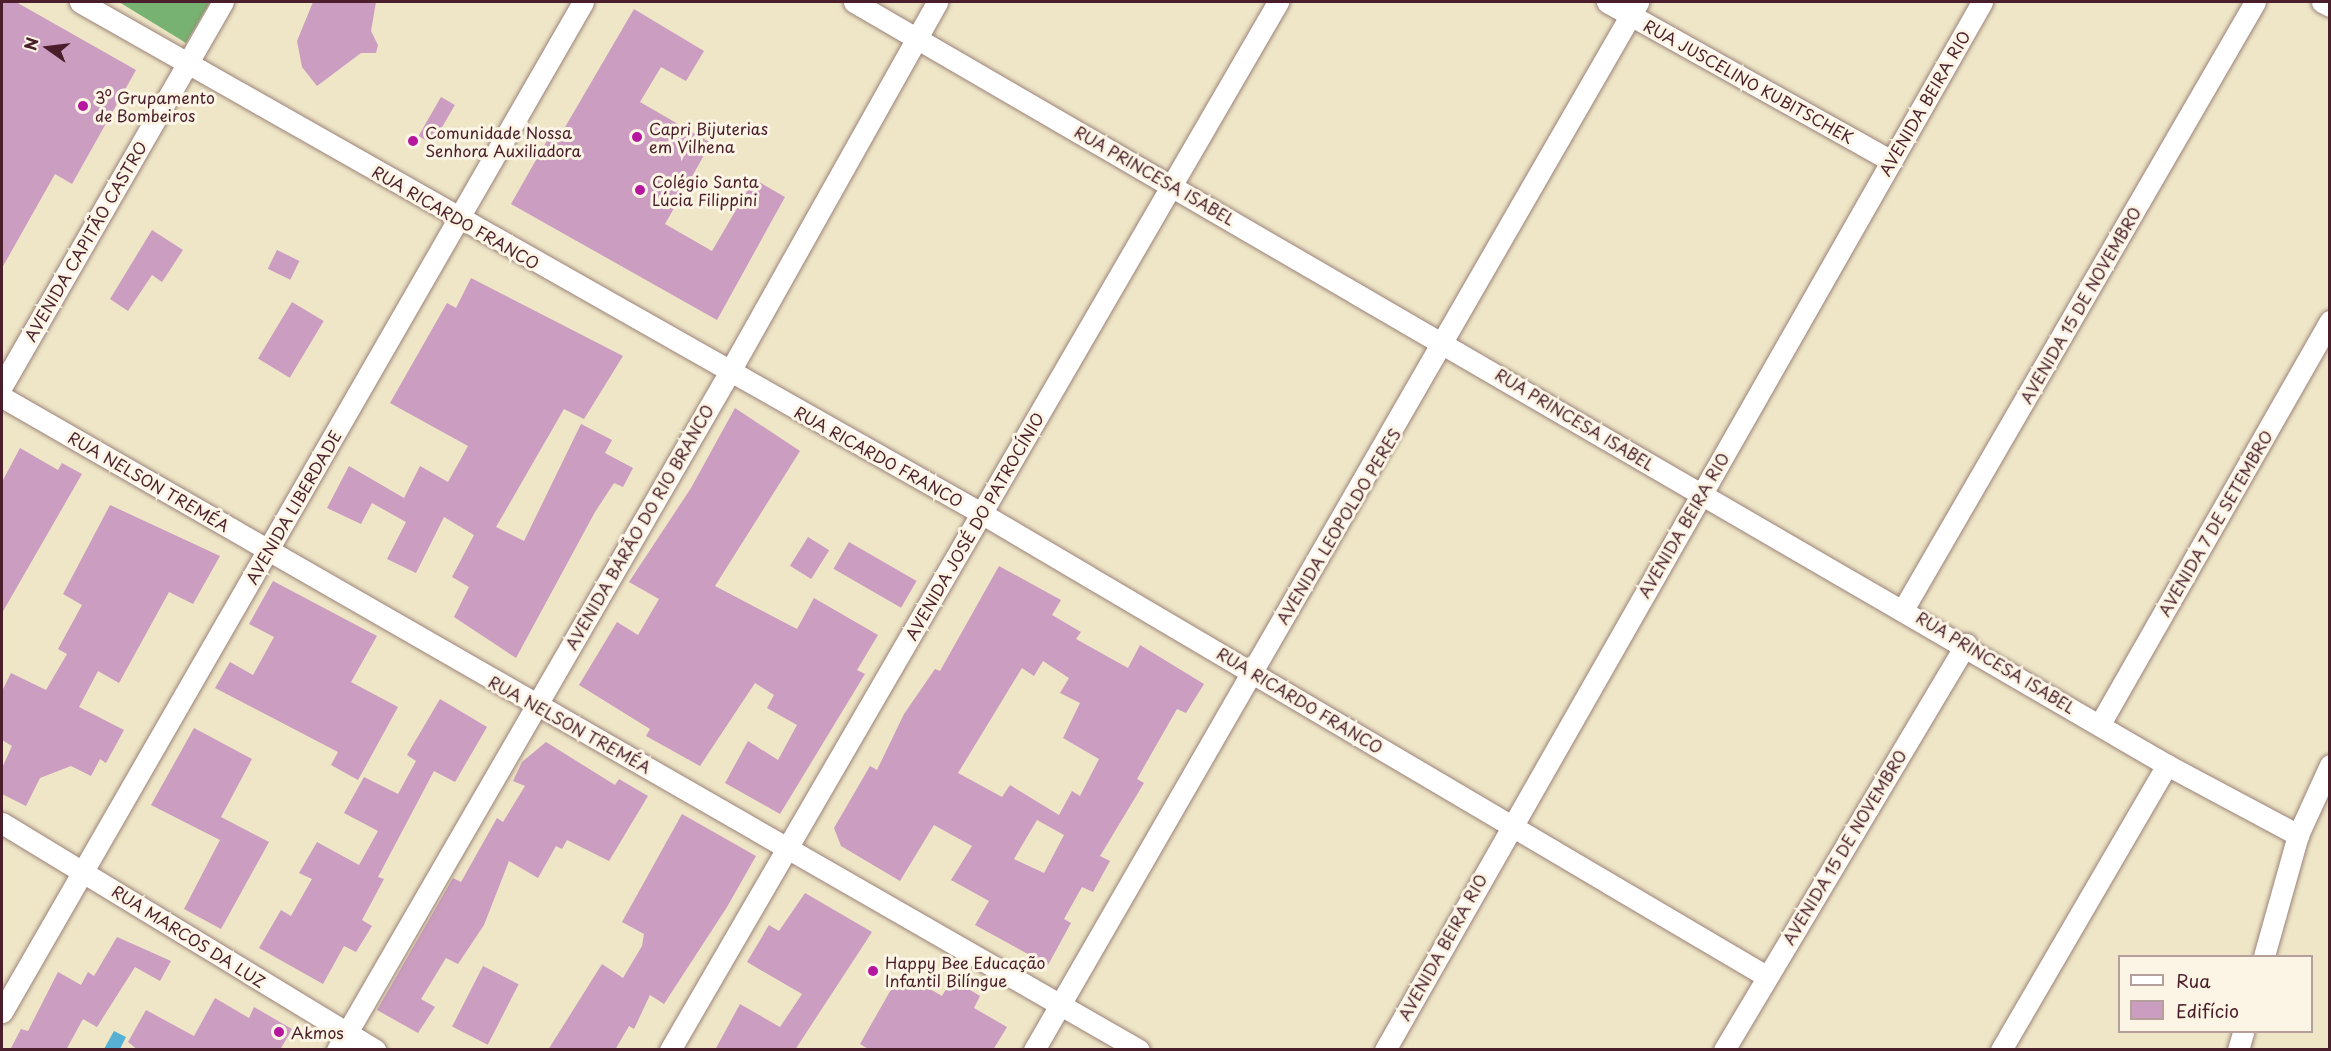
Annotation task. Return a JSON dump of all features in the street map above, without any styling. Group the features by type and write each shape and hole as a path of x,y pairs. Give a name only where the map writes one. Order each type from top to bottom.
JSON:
{"street":[{"name":"RUA RICARDO FRANCO","path":"80,2 459,220 981,513 1766,976"},
{"name":"AVENIDA CAPITÃO CASTRO","path":"2,386 223,2"},
{"name":"AVENIDA LIBERDADE","path":"2,1012 81,869 459,220 583,2"},
{"name":"RUA PRINCESA ISABEL","path":"854,2 917,36 1446,343 1701,494 1966,644 2167,765 2298,835"},
{"name":"AVENIDA BARÃO DO RIO BRANCO","path":"342,1041 729,373 937,2"},
{"name":"AVENIDA JOSÉ DO PATROCÍNIO","path":"670,1050 1278,2"},
{"name":"RUA JUSCELINO KUBITSCHEK","path":"1607,2 1635,8 1892,161"},
{"name":"AVENIDA BEIRA RIO","path":"1385,1050 1510,825 1983,2"},
{"name":"AVENIDA 15 DE NOVEMBRO","path":"1904,608 2255,2"},
{"path":"2322,2 2330,6"},
{"name":"AVENIDA LEOPOLDO PERES","path":"1034,1050 1252,671 1446,343 1635,8"},
{"name":"AVENIDA 7 DE SETEMBRO","path":"2100,724 2330,321"},
{"name":"RUA NELSON TREMÉA","path":"2,397 535,705 789,845 1060,1006 1139,1050"},
{"name":"AVENIDA 15 DE NOVEMBRO","path":"1724,1050 1766,976 1966,644"},
{"path":"2001,1050 2167,765"},
{"path":"2265,955 2298,835 2330,765"},
{"name":"RUA MARCOS DA LUZ","path":"2,824 81,869 342,1041 375,1050"},
{"path":"2238,1050 2243,1033"}],"green space":[{"path":"119,2 210,2 186,43"}],"water":[{"path":"114,1031 126,1037 120,1049 104,1049"}],"building":[{"path":"2,2 16,2 136,70 72,184 55,174 2,268"},
{"path":"313,2 376,2 371,31 378,45 376,53 361,53 317,86 302,67 297,41"},
{"path":"634,9 704,51 686,81 661,67 640,102 711,143 665,224 712,251 754,179 785,197 717,320 511,204 553,130 561,134"},
{"path":"441,97 455,105 432,144 418,136"},
{"path":"152,230 183,250 162,282 152,275 128,311 110,299"},
{"path":"277,250 299,261 290,280 268,269"},
{"path":"471,278 623,356 584,419 564,409 496,527 524,541 581,424 612,440 605,453 633,468 623,487 614,483 595,512 516,658 454,617 469,587 452,577 474,535 444,517 416,573 387,559 406,522 372,503 361,524 327,508 349,466 404,498 420,466 448,482 468,446 390,403 447,303 456,308"},
{"path":"292,302 324,321 290,378 258,359"},
{"path":"735,408 800,451 715,586 797,629 814,598 878,635 857,670 865,674 780,814 725,783 748,741 778,760 797,725 767,708 774,695 755,683 700,766 646,736 650,729 579,685 617,622 638,635 659,599 629,582 691,488"},
{"path":"20,448 58,470 62,463 82,474 2,613 2,482"},
{"path":"110,505 220,556 193,604 169,592 119,683 98,671 79,707 124,730 106,763 100,759 91,776 71,766 40,778 26,806 2,794 2,768 12,746 2,740 2,691 11,673 46,690 67,654 58,649 82,605 63,594"},
{"path":"808,537 829,550 811,579 790,566"},
{"path":"849,542 917,581 901,608 834,569"},
{"path":"999,566 1061,600 1052,615 1081,632 1076,639 1128,668 1140,645 1204,684 1186,713 1177,709 1137,779 1144,783 1100,856 1110,861 1093,892 1082,887 1064,919 1071,923 1048,965 975,925 989,901 951,880 972,846 934,825 900,881 841,846 834,828 870,766 877,770 904,714 935,669 940,671","holes":["1043,661 1069,678 1060,693 1080,703 1063,738 1099,759 1080,796 1072,791 1059,815 1010,785 1002,797 958,773 1022,668 1034,676","1037,820 1064,835 1044,873 1014,859"]},
{"path":"273,581 377,636 351,682 398,707 358,780 331,765 338,752 215,688 230,662 253,675 274,637 249,624"},
{"path":"440,699 487,727 455,782 434,771 378,877 384,879 362,920 372,926 356,952 344,946 323,984 259,948 281,910 291,916 312,879 299,873 317,842 359,865 378,831 344,813 364,777 398,794 416,761 407,755"},
{"path":"194,728 252,759 221,817 269,842 221,929 184,909 220,840 151,805"},
{"path":"546,742 615,785 619,779 648,796 609,861 567,840 562,849 556,846 538,878 509,861 484,925 458,964 446,958 421,999 435,1007 418,1033 377,1010 453,878 461,882 497,818 503,822 525,786 513,781 522,762"},
{"path":"682,814 756,856 727,907 664,1004 650,995 634,1029 629,1026 615,1050 548,1050 602,964 623,978 642,946 644,934 622,922"},
{"path":"805,893 872,932 795,1050 715,1050 740,1004 780,1027 802,994 747,962 769,925 779,931"},
{"path":"117,937 171,961 160,981 135,967 97,1027 83,1019 66,1050 10,1050 21,1029 28,1031 58,972 81,985 88,972 94,976"},
{"path":"483,966 519,984 488,1045 452,1027"},
{"path":"901,972 942,996 952,979 980,996 974,1008 1007,1027 993,1050 870,1050 860,1044"},
{"path":"215,998 249,1018 254,1007 292,1029 280,1050 138,1050 128,1042 146,1010 194,1036"}],"place":[{"name":"3º Grupamento de Bombeiros","path":"83,106"},
{"name":"Capri Bijuterias em Vilhena","path":"637,137"},
{"name":"Comunidade Nossa Senhora Auxiliadora","path":"413,141"},
{"name":"Colégio Santa Lúcia Filippini","path":"640,190"},
{"name":"Happy Bee Educação Infantil Bilíngue","path":"873,971"},
{"name":"Akmos","path":"279,1032"}]}
